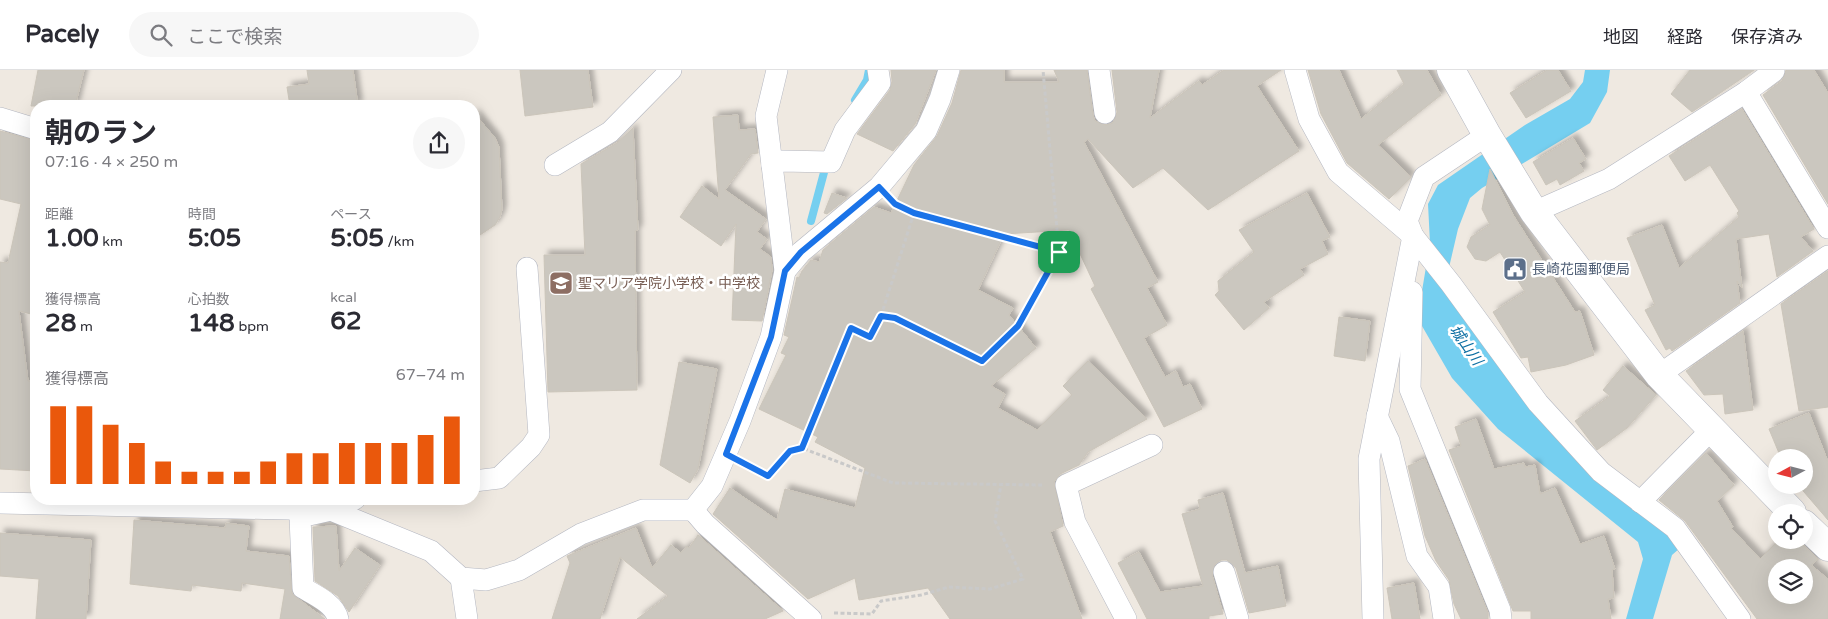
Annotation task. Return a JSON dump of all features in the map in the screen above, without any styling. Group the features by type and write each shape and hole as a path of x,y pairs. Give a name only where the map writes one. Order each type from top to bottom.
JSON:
{"street":[{"path":"555,165 610,132 671,70"},
{"path":"693,510 712,486 726,454 771,337 785,271 766,116 777,70"},
{"path":"772,165 781,160 831,162 845,130 880,84 878,70"},
{"path":"785,271 801,252 879,187 926,131 940,99 949,70"},
{"path":"1100,70 1105,113"},
{"path":"1451,70 1487,135 1519,184 1534,212 1659,375 1713,428 1784,504"},
{"path":"1534,212 1608,180 1746,92 1774,71"},
{"path":"1301,72 1309,119 1338,172 1414,236"},
{"path":"1746,92 1828,228"},
{"path":"0,118 30,127"},
{"path":"1487,135 1424,177 1407,221 1414,236 1538,404 1601,472 1675,528 1740,619"},
{"path":"1373,619 1368,459 1414,236"},
{"path":"1414,236 1410,389 1500,610 1501,619"},
{"path":"1659,375 1828,256"},
{"path":"480,480 499,478 531,447 539,434 527,268"},
{"path":"1377,416 1389,441 1417,556 1439,587 1444,619"},
{"path":"1640,502 1713,428"},
{"path":"1126,619 1075,522 1066,485 1152,445"},
{"path":"0,503 30,503"},
{"path":"211,505 331,510 431,551 462,578 486,580 519,570 581,534 643,510 693,510 705,524 811,618"},
{"path":"338,619 337,615 323,600 303,588 300,517 331,510 342,505"},
{"path":"1813,533 1828,547"},
{"path":"1224,572 1238,619"},
{"path":"462,578 466,619"}],"path":[{"path":"881,316 895,318 982,361 1018,326 1059,252 1043,70"},
{"path":"879,187 895,204 914,213 1059,252"},
{"path":"802,448 851,328 870,337 881,316 914,213"},
{"path":"726,454 768,476 790,451 802,448 893,483 1066,485"},
{"path":"811,618 827,613 872,614 881,601 921,595 949,587 990,589 1023,579 995,521 1001,484"}],"water":[{"name":"城山川","path":"1585,70 1610,70 1607,92 1590,123 1482,188 1470,198 1458,229 1444,289 1664,526 1680,548 1672,555 1653,619 1626,619 1643,559 1638,542 1498,429 1452,378 1422,326 1422,291 1430,243 1428,204 1438,185 1525,125 1570,99 1583,82"}],"building":[{"path":"38,70 84,70 76,100 32,100"},
{"path":"307,70 353,70 357,100 289,100 287,87 309,84"},
{"path":"520,70 588,70 593,107 525,116"},
{"path":"891,70 936,70 915,124 893,151 857,134 890,90 892,81"},
{"path":"961,70 1004,70 1004,82 1059,82 1054,70 1087,70 1095,121 1106,125 1113,123 1117,112 1112,70 1159,70 1150,118 1199,81 1202,85 1224,70 1281,70 1257,86 1299,151 1208,210 1163,168 1133,188 1088,139 1084,142 1158,282 1147,288 1167,325 1144,338 1165,377 1176,371 1183,387 1190,384 1202,409 1164,427 1091,289 1095,286 1069,230 1004,234 978,290 1013,308 1009,315 1036,348 991,386 1005,394 998,408 1037,430 1072,395 1063,386 1088,361 1147,419 1088,452 1079,465 1060,474 1054,482 1063,526 1050,532 1082,619 950,619 928,588 859,600 855,578 808,599 713,514 730,488 777,520 785,489 855,508 865,468 815,442 818,437 759,409 786,355 781,353 789,337 784,335 797,277 799,278 811,260 819,262 823,250 874,207 891,213 914,165 937,136 952,103"},
{"path":"1308,70 1339,70 1361,119 1404,84 1397,70 1427,70 1441,95 1378,145 1411,177 1389,199 1347,163 1321,114"},
{"path":"1547,70 1558,70 1571,91 1526,118 1510,93"},
{"path":"1690,70 1754,70 1692,112 1671,94"},
{"path":"1786,70 1814,70 1828,93 1828,204 1763,95 1782,81"},
{"path":"1742,109 1814,229 1801,237 1813,251 1777,277 1769,234 1736,239 1742,288 1737,281 1740,303 1672,351 1670,348 1666,350 1645,310 1655,305 1627,238 1662,225 1679,268 1739,217 1737,213 1739,211 1710,165 1685,181 1669,156"},
{"path":"738,115 739,130 755,129 758,153 751,154 725,190 766,219 757,232 767,239 760,249 771,257 772,270 762,321 732,320 736,224 721,246 680,217 702,186 719,199 713,117"},
{"path":"480,120 495,138 499,147 502,209 495,225 480,235"},
{"path":"633,128 638,230 635,231 637,390 548,392 544,255 585,255 581,164 617,143"},
{"path":"0,131 30,139 30,314 19,311 28,381 30,381 30,471 0,469 0,262 8,263 21,204 0,199"},
{"path":"1573,138 1586,159 1579,163 1584,171 1560,185 1557,179 1546,185 1533,162"},
{"path":"1490,169 1513,215 1575,312 1580,311 1594,355 1566,365 1531,372 1528,357 1521,358 1493,312 1525,292 1500,252 1486,261 1475,259 1467,247 1471,237 1490,225 1482,209"},
{"path":"832,193 847,198 827,214 824,213"},
{"path":"1307,193 1330,237 1322,241 1328,254 1300,269 1304,275 1264,302 1269,308 1244,330 1215,295 1219,291 1218,281 1254,252 1239,230"},
{"path":"1828,271 1828,407 1799,411 1781,304"},
{"path":"1339,317 1370,321 1365,361 1334,356"},
{"path":"1743,331 1753,410 1725,414 1723,394 1704,395 1686,371"},
{"path":"679,362 717,369 698,469 690,483 660,465"},
{"path":"1623,366 1656,395 1627,428 1597,450 1575,421 1610,396 1603,390"},
{"path":"1809,413 1828,462 1828,520 1806,494 1813,494 1813,449 1777,449 1769,429"},
{"path":"1476,419 1494,469 1524,463 1525,467 1535,465 1540,494 1555,488 1580,544 1604,536 1615,569 1612,570 1614,598 1608,599 1611,619 1531,619 1531,611 1513,611 1449,450 1461,446 1455,427"},
{"path":"1706,453 1734,485 1717,501 1733,527 1731,528 1760,559 1770,549 1807,549 1818,559 1813,563 1813,559 1768,559 1768,604 1813,604 1813,567 1828,579 1828,619 1757,619 1685,521 1659,500"},
{"path":"1425,459 1488,613 1488,619 1461,619 1454,604 1449,580 1436,561 1425,536 1408,466"},
{"path":"1223,493 1245,573 1278,566 1286,606 1249,613 1236,568 1227,560 1221,560 1215,564 1212,575 1223,614 1209,616 1209,619 1147,619 1118,563 1139,552 1160,592 1203,586 1182,514 1200,509 1198,500"},
{"path":"134,520 225,528 226,523 249,526 246,551 289,556 292,594 325,619 280,619 285,589 242,583 241,591 192,585 191,591 130,584"},
{"path":"336,526 339,571 355,548 380,565 349,612 338,596 315,581 313,527"},
{"path":"636,528 652,568 671,545 681,553 687,546 689,548 698,535 783,611 765,619 637,619 668,596 620,557 600,619 552,619 570,563 567,556"},
{"path":"0,533 91,540 86,619 36,619 39,579 0,576"},
{"path":"1414,583 1420,619 1392,619 1387,588"}],"waterway":[{"path":"855,100 867,80 869,70"},
{"path":"811,221 826,165"}],"place":[{"name":"長崎花園郵便局","path":"1515,269"},
{"name":"聖マリア学院小学校・中学校","path":"561,283"}],"route":[{"path":"879,187 895,204 914,213 1059,252 1018,326 982,361 895,318 881,316 870,337 851,328 802,448 790,451 768,476 726,454 771,337 785,271 801,252 879,187"}]}
